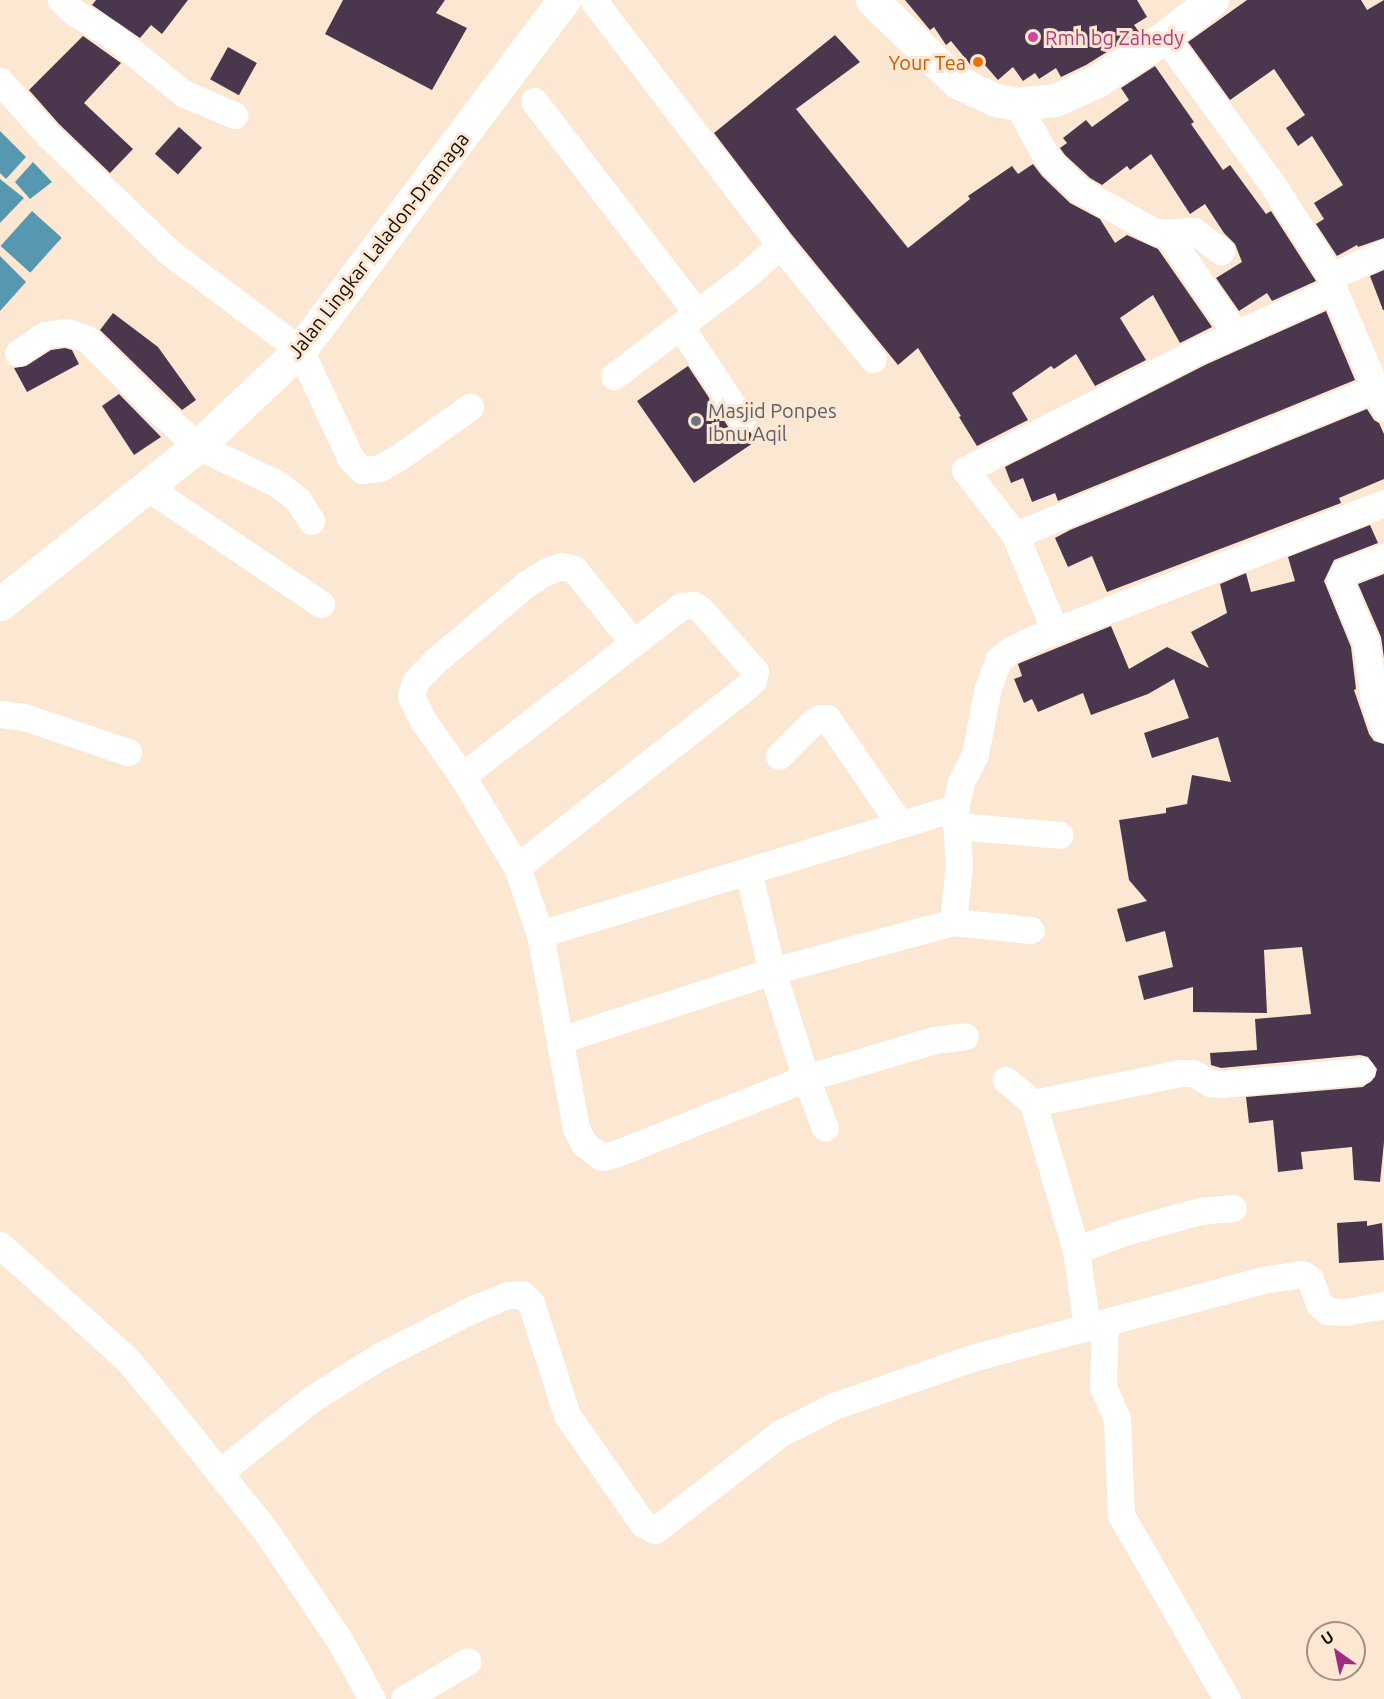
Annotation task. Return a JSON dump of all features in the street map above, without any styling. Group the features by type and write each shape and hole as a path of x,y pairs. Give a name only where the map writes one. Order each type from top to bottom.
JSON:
{"main road":[{"name":"Jalan Lingkar Laladon-Dramaga","path":"0,604 198,446 300,350 564,0"},
{"path":"872,0 957,82 996,100 1017,104 1055,100 1076,93 1164,37 1212,0"}],"street":[{"path":"593,0 780,245 873,359"},
{"path":"73,4 183,93 234,115"},
{"path":"1016,535 1380,399 1332,283 1273,185 1164,37"},
{"path":"0,81 48,135 169,252 300,350 351,459 362,470 380,468 399,457 470,407"},
{"path":"534,101 688,320 742,419"},
{"path":"1017,104 1042,149 1065,177 1081,191 1157,233 1194,231 1221,251"},
{"path":"1167,234 1236,334"},
{"path":"614,376 688,320 780,245"},
{"path":"1055,632 1016,535 965,470 1236,334 1384,253"},
{"path":"18,353 45,335 67,332 87,339 160,412 198,446 278,483 298,500 311,521"},
{"path":"145,486 321,604"},
{"path":"953,922 959,865 957,817 961,782 975,754 988,688 998,660 1022,644 1384,503"},
{"path":"1384,557 1344,572 1340,581 1366,643 1372,693 1384,729"},
{"path":"632,641 573,569 561,566 525,585 435,660 412,688 411,696 422,719 462,776 517,867 540,934 576,1128 584,1144 602,1157 806,1078 934,1041 965,1036"},
{"path":"462,776 632,641 681,606 694,605 701,610 749,663 755,675 746,687 517,867"},
{"path":"0,714 24,717 128,752"},
{"path":"779,756 812,723 820,718 827,718 900,824"},
{"path":"540,934 900,824 957,817 1060,834"},
{"path":"748,871 772,971 806,1078 825,1128"},
{"path":"560,1040 772,971 953,922 1030,930"},
{"path":"1033,1103 1180,1073 1193,1073 1210,1083 1221,1084 1361,1071"},
{"path":"1006,1080 1033,1103 1096,1325 1103,1387 1117,1418 1121,1515 1227,1699"},
{"path":"1076,1250 1124,1232 1200,1211 1233,1208"},
{"path":"0,1245 126,1358 220,1472 250,1509 308,1592 358,1670 372,1699"},
{"path":"220,1472 313,1398 380,1356 473,1309 508,1295 523,1295 531,1304 567,1415 643,1524 655,1530 779,1434 834,1406 972,1358 1263,1280 1302,1274 1310,1279 1318,1304 1327,1311 1345,1312 1384,1305"},
{"path":"404,1699 468,1661"}],"water":[{"path":"0,131 26,157 6,179 0,173"},
{"path":"33,162 52,182 30,199 15,182"},
{"path":"0,179 24,198 0,223"},
{"path":"32,211 62,238 30,273 1,246"},
{"path":"0,256 26,282 0,311"}],"building":[{"path":"96,0 188,0 162,34 151,25 140,38 92,5"},
{"path":"343,0 445,0 436,13 467,28 432,90 325,34"},
{"path":"905,0 1137,0 1147,17 1134,25 1139,32 1086,65 1061,77 1056,68 1039,79 1035,73 1023,81 1013,67 998,80 984,64 974,69 951,41 946,45 934,27 930,30"},
{"path":"1247,0 1361,0 1367,10 1384,0 1384,238 1358,247 1357,245 1337,256 1316,224 1324,219 1314,203 1343,185 1312,136 1298,146 1286,128 1305,115 1274,69 1230,100 1188,42"},
{"path":"835,35 860,62 796,109 908,248 970,199 968,196 1012,166 1018,174 1033,164 1070,203 1100,219 1115,243 1127,235 1158,249 1212,327 1180,343 1153,295 1120,318 1146,360 1095,386 1076,354 1054,369 1051,366 1012,393 1028,420 977,446 918,348 898,365 792,235 714,133"},
{"path":"83,36 121,63 84,103 133,149 110,173 59,124 29,90"},
{"path":"228,47 257,63 239,95 210,79"},
{"path":"1155,66 1194,122 1191,124 1223,170 1230,165 1266,214 1271,211 1316,281 1272,301 1267,293 1239,311 1216,278 1242,262 1235,244 1224,233 1205,204 1190,214 1151,154 1130,170 1127,166 1102,185 1090,178 1065,155 1060,148 1067,143 1063,138 1086,120 1092,127 1129,100 1121,88"},
{"path":"179,127 202,148 178,174 155,154"},
{"path":"1384,270 1384,310 1383,310 1370,276"},
{"path":"1326,311 1355,380 1058,501 1055,493 1032,502 1023,478 1011,483 1005,467 1205,365"},
{"path":"113,313 158,347 196,400 182,410 100,330"},
{"path":"65,348 72,350 79,364 27,392 14,368 26,366 51,350"},
{"name":"Masjid Ponpes Ibnu Aqil","path":"688,366 729,428 736,433 750,432 756,441 694,483 637,401"},
{"path":"119,394 161,437 134,455 102,406"},
{"path":"1367,409 1374,420 1379,423 1384,434 1384,479 1339,498 1341,503 1107,592 1092,556 1068,567 1055,538 1070,530"},
{"path":"1370,525 1378,543 1334,560 1324,581 1351,647 1356,689 1354,690 1369,734 1374,741 1384,744 1384,1142 1380,1182 1354,1180 1352,1147 1301,1152 1303,1169 1278,1172 1273,1120 1249,1123 1246,1097 1363,1087 1375,1077 1377,1069 1368,1057 1360,1055 1221,1068 1211,1065 1210,1053 1257,1050 1255,1019 1311,1014 1302,947 1264,950 1267,1013 1193,1012 1193,987 1144,1000 1138,976 1173,967 1165,931 1126,942 1117,909 1147,901 1129,880 1119,820 1166,813 1166,808 1187,804 1192,775 1231,782 1218,737 1152,758 1144,733 1189,718 1174,679 1148,694 1091,715 1083,693 1038,712 1032,699 1024,703 1014,679 1022,676 1018,664 1111,626 1129,669 1167,647 1209,668 1191,632 1227,613 1220,584 1246,573 1251,592 1295,581 1288,557"},
{"path":"1384,574 1384,658 1381,637 1358,584"},
{"path":"1367,1221 1367,1226 1382,1223 1384,1260 1339,1263 1337,1223"}],"place":[{"name":"Rmh bg Zahedy","path":"1033,37"},
{"name":"Your Tea","path":"978,62"},
{"name":"Masjid Ponpes Ibnu Aqil","path":"696,421"}]}
